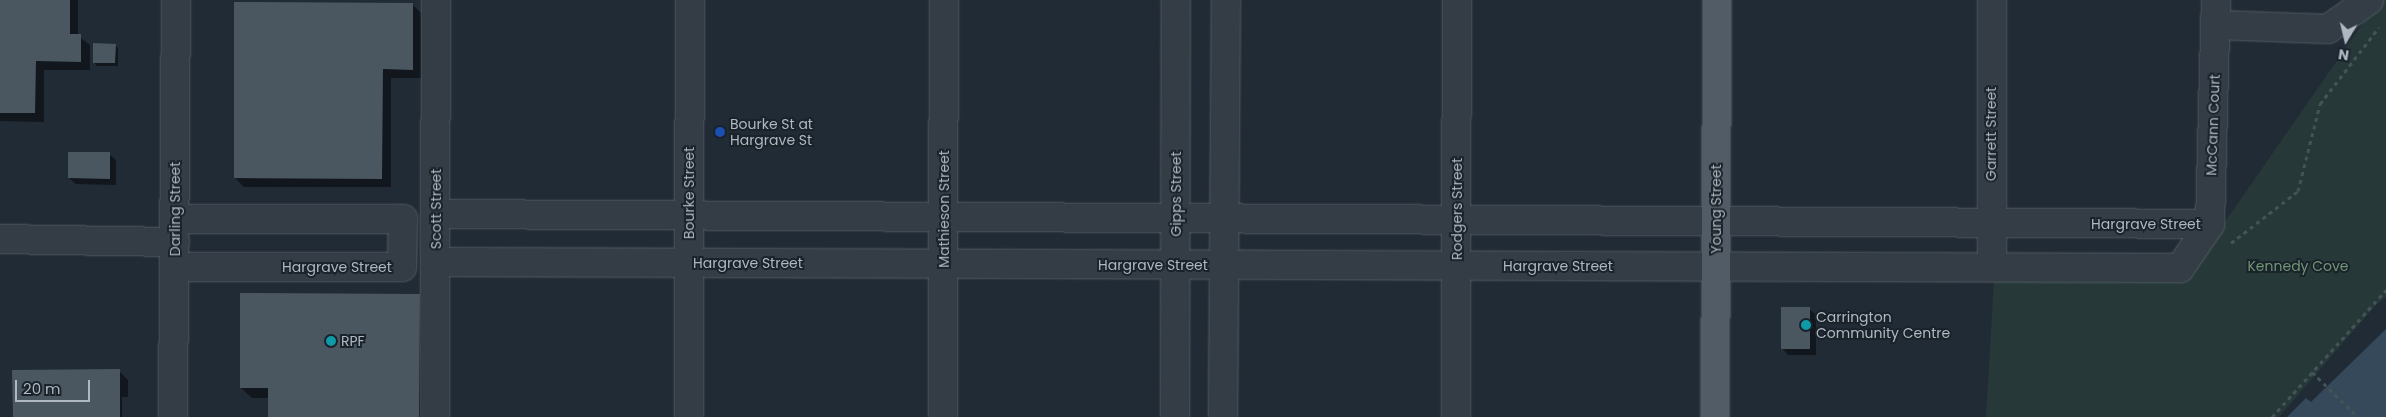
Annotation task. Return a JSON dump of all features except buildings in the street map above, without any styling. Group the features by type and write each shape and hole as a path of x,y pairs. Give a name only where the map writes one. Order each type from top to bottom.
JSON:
{"main road":[{"name":"Young Street","path":"1715,417 1717,0"}],"street":[{"name":"Darling Street","path":"173,417 176,0"},
{"name":"Scott Street","path":"435,417 436,0"},
{"name":"Bourke Street","path":"689,417 690,0"},
{"name":"Mathieson Street","path":"943,417 944,0"},
{"name":"Gipps Street","path":"1175,417 1176,0"},
{"path":"1223,417 1226,0"},
{"name":"Rodgers Street","path":"1456,417 1457,0"},
{"name":"Garrett Street","path":"1992,0 1992,267"},
{"name":"McCann Court","path":"2210,224 2216,12 2328,29 2369,0"},
{"name":"Hargrave Street","path":"435,214 2210,224"},
{"name":"Hargrave Street","path":"403,219 402,268 175,243 403,219"},
{"path":"1869,222 1870,266"},
{"name":"Hargrave Street","path":"436,262 2180,268 2210,224"},
{"path":"0,239 175,243"}],"path":[{"path":"2230,244 2298,191 2320,104 2380,26"},
{"path":"2272,417 2386,290"},
{"path":"2312,372 2358,417"}],"green space":[{"name":"Kennedy Cove","path":"2379,0 2386,0 2386,297 2374,307 2279,417 1986,417 1994,280 2186,278"}],"water":[{"path":"2386,329 2386,417 2287,417 2306,398 2311,402"}],"place":[{"name":"Bourke St at Hargrave St","path":"720,132"},
{"name":"Carrington Community Centre","path":"1806,325"},
{"name":"RPF","path":"331,341"}]}
